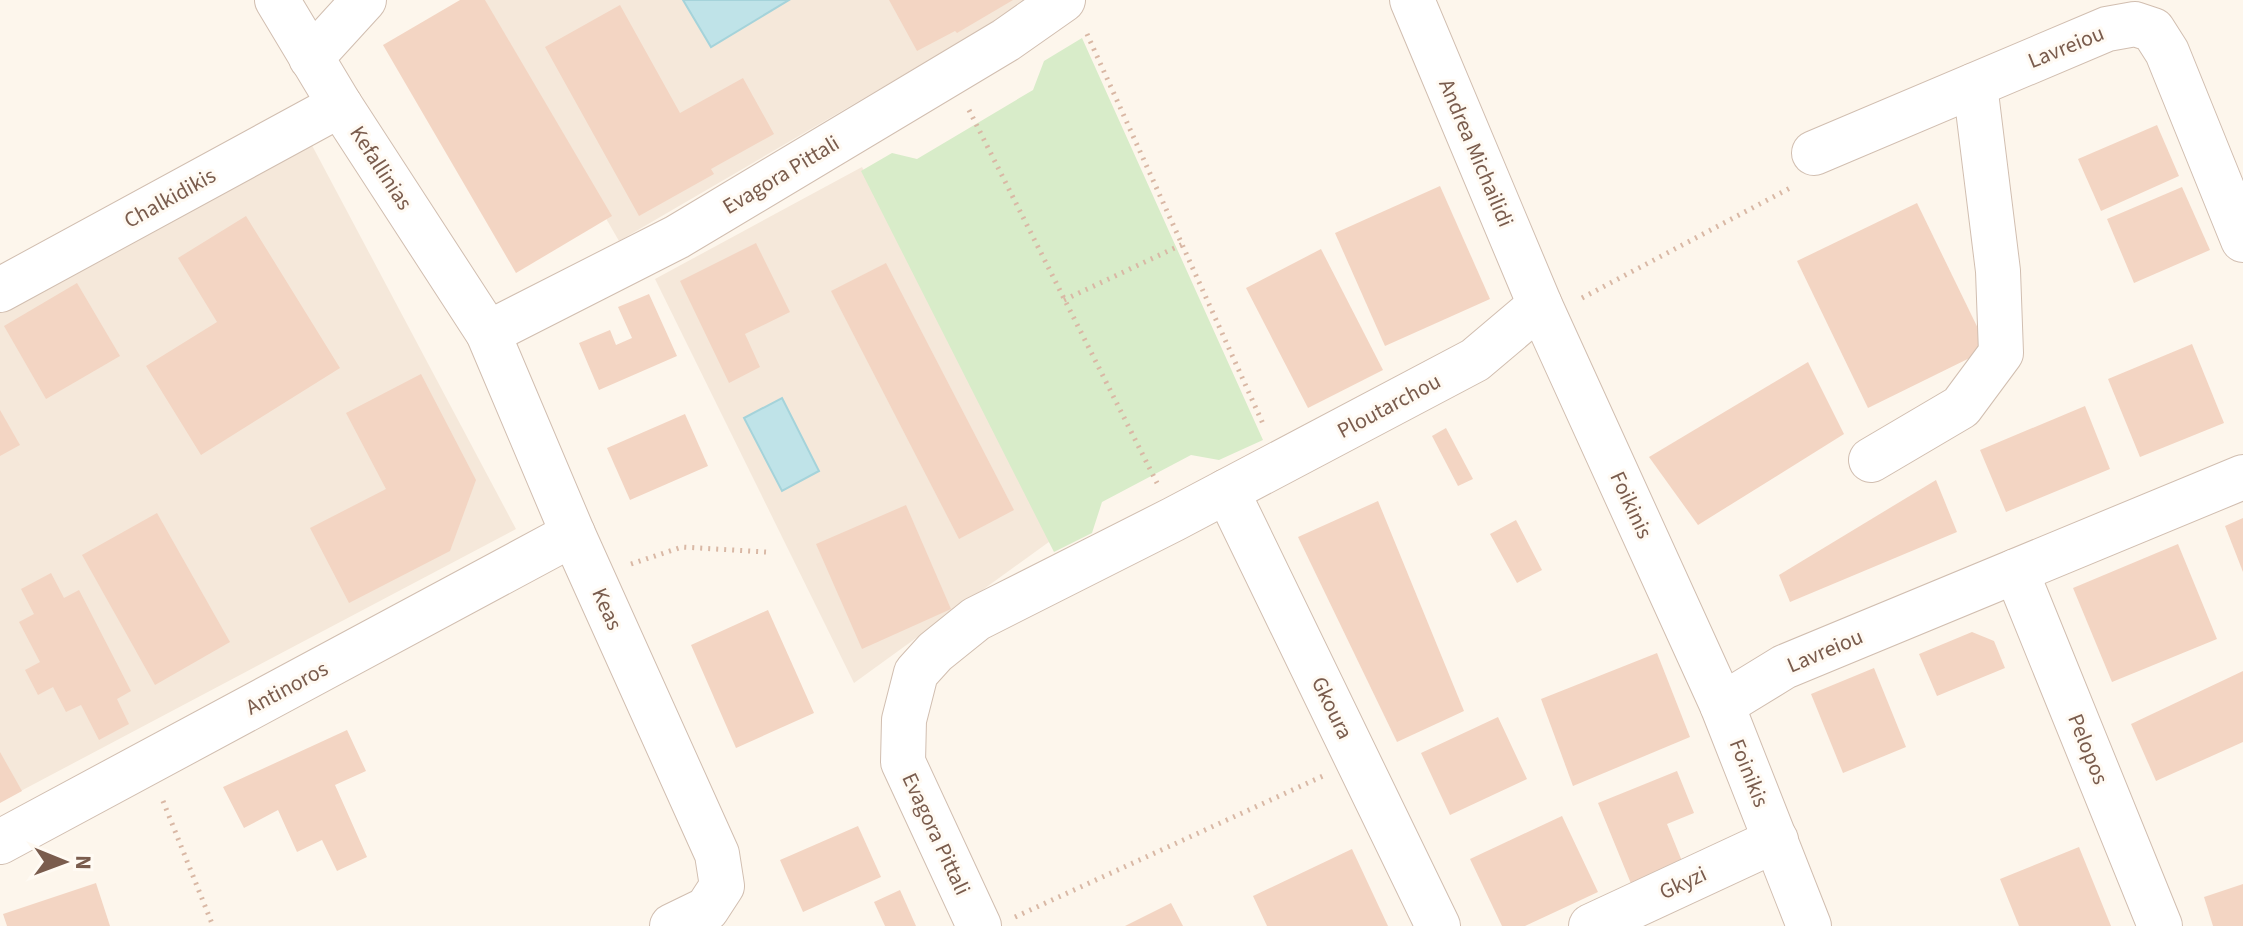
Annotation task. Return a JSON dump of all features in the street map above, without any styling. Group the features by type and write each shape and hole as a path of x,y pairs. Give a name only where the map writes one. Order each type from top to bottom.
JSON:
{"street":[{"name":"Kefallinias","path":"277,0 340,105 488,333"},
{"path":"311,58 364,0"},
{"name":"Andrea Michailidi","path":"1412,0 1540,305"},
{"name":"Evagora Pittali","path":"488,333 677,237 1006,40 1074,14"},
{"name":"Lavreiou","path":"1814,153 2107,29 2135,24 2153,30 2167,52 2243,240"},
{"path":"1871,460 1961,407 2001,353 1998,271 1975,85"},
{"name":"Chalkidikis","path":"0,290 340,105"},
{"name":"Ploutarchou","path":"1227,491 1475,360 1540,305"},
{"name":"Foikinis","path":"1540,305 1722,705"},
{"name":"Keas","path":"488,333 573,534 717,854 722,886 707,909 672,926"},
{"name":"Lavreiou","path":"1722,705 1784,667 2243,477"},
{"name":"Evagora Pittali","path":"995,923 903,762 904,720 916,673 935,652 976,619 1227,491"},
{"name":"Gkoura","path":"1227,491 1438,926"},
{"name":"Antinoros","path":"0,842 573,534"},
{"name":"Pelopos","path":"2016,571 2160,926"},
{"name":"Foinikis","path":"1722,705 1809,926"},
{"name":"Gkyzi","path":"1591,926 1776,840"}],"path":[{"path":"1074,14 1183,244 1280,463"},
{"path":"951,73 1174,519"},
{"path":"1540,305 1564,308 1794,186 1814,153"},
{"path":"1064,300 1183,244"},
{"path":"592,576 682,547 766,552"},
{"path":"995,923 1357,760"},
{"path":"148,762 213,926"}],"shaded area":[{"path":"480,0 1032,0 619,241"},
{"path":"307,136 516,529 0,802 0,312"},
{"path":"862,167 1053,539 854,683 655,279"}],"green space":[{"path":"1082,38 1263,440 1219,460 1191,455 1102,502 1092,533 1054,552 861,171 892,153 917,159 1033,90 1044,61"}],"water":[{"path":"683,0 789,0 711,47"},
{"path":"782,398 819,471 782,491 744,418"}],"building":[{"path":"460,0 485,0 612,216 516,273 383,45"},
{"path":"889,0 1013,0 957,33 955,31 917,51"},
{"path":"620,5 680,113 743,78 774,134 711,169 714,174 639,216 545,47"},
{"path":"2157,125 2179,176 2101,211 2078,159"},
{"path":"1440,186 1490,299 1385,346 1335,233"},
{"path":"2182,187 2210,250 2134,283 2107,219"},
{"path":"1917,203 1988,349 1868,408 1797,261"},
{"path":"246,216 340,368 201,455 146,366 217,322 178,258"},
{"path":"756,243 790,312 745,334 760,367 729,383 680,281"},
{"path":"1321,249 1383,370 1308,408 1246,288"},
{"path":"886,263 1014,510 959,539 831,291"},
{"path":"77,283 120,356 46,399 4,326"},
{"path":"649,294 677,356 599,390 579,343 610,330 616,345 632,338 618,307"},
{"path":"2192,344 2224,423 2140,457 2108,379"},
{"path":"1808,362 1844,434 1698,525 1649,457"},
{"path":"421,374 476,480 450,551 349,603 310,528 386,489 346,413"},
{"path":"2085,406 2110,469 2006,512 1980,450"},
{"path":"0,410 20,445 0,456"},
{"path":"685,414 708,466 630,500 607,448"},
{"path":"1446,428 1473,479 1458,486 1432,436"},
{"path":"1936,480 1957,532 1790,602 1779,575"},
{"path":"1378,501 1464,711 1397,742 1298,537"},
{"path":"906,505 951,609 862,649 816,544"},
{"path":"157,513 230,642 155,685 82,555"},
{"path":"2243,518 2243,572 2225,526"},
{"path":"1516,520 1542,570 1517,583 1490,534"},
{"path":"2178,544 2217,639 2112,682 2073,588"},
{"path":"51,573 64,598 79,590 131,691 117,699 129,724 99,740 81,705 66,712 53,687 38,695 25,670 40,662 19,622 34,614 21,589"},
{"path":"768,610 814,713 736,748 691,645"},
{"path":"1972,632 1994,641 2005,668 1937,696 1919,654"},
{"path":"1657,653 1690,737 1573,786 1541,699"},
{"path":"1874,668 1906,747 1843,773 1811,694"},
{"path":"2243,671 2243,742 2156,781 2131,724"},
{"path":"1498,717 1527,779 1450,815 1421,753"},
{"path":"347,730 366,771 335,785 367,857 337,871 322,840 297,852 278,810 244,828 223,787"},
{"path":"0,752 22,791 0,803"},
{"path":"1677,771 1694,813 1667,824 1684,866 1632,886 1598,803"},
{"path":"1562,816 1598,892 1525,926 1502,926 1470,859"},
{"path":"858,826 881,877 803,912 780,860"},
{"path":"2079,847 2111,926 2019,926 2000,879"},
{"path":"1352,849 1388,926 1267,926 1253,896"},
{"path":"96,883 110,926 7,926 3,914"},
{"path":"2243,884 2243,926 2213,926 2204,897"},
{"path":"900,890 916,926 885,926 874,902"},
{"path":"1171,903 1183,926 1125,926"}]}
